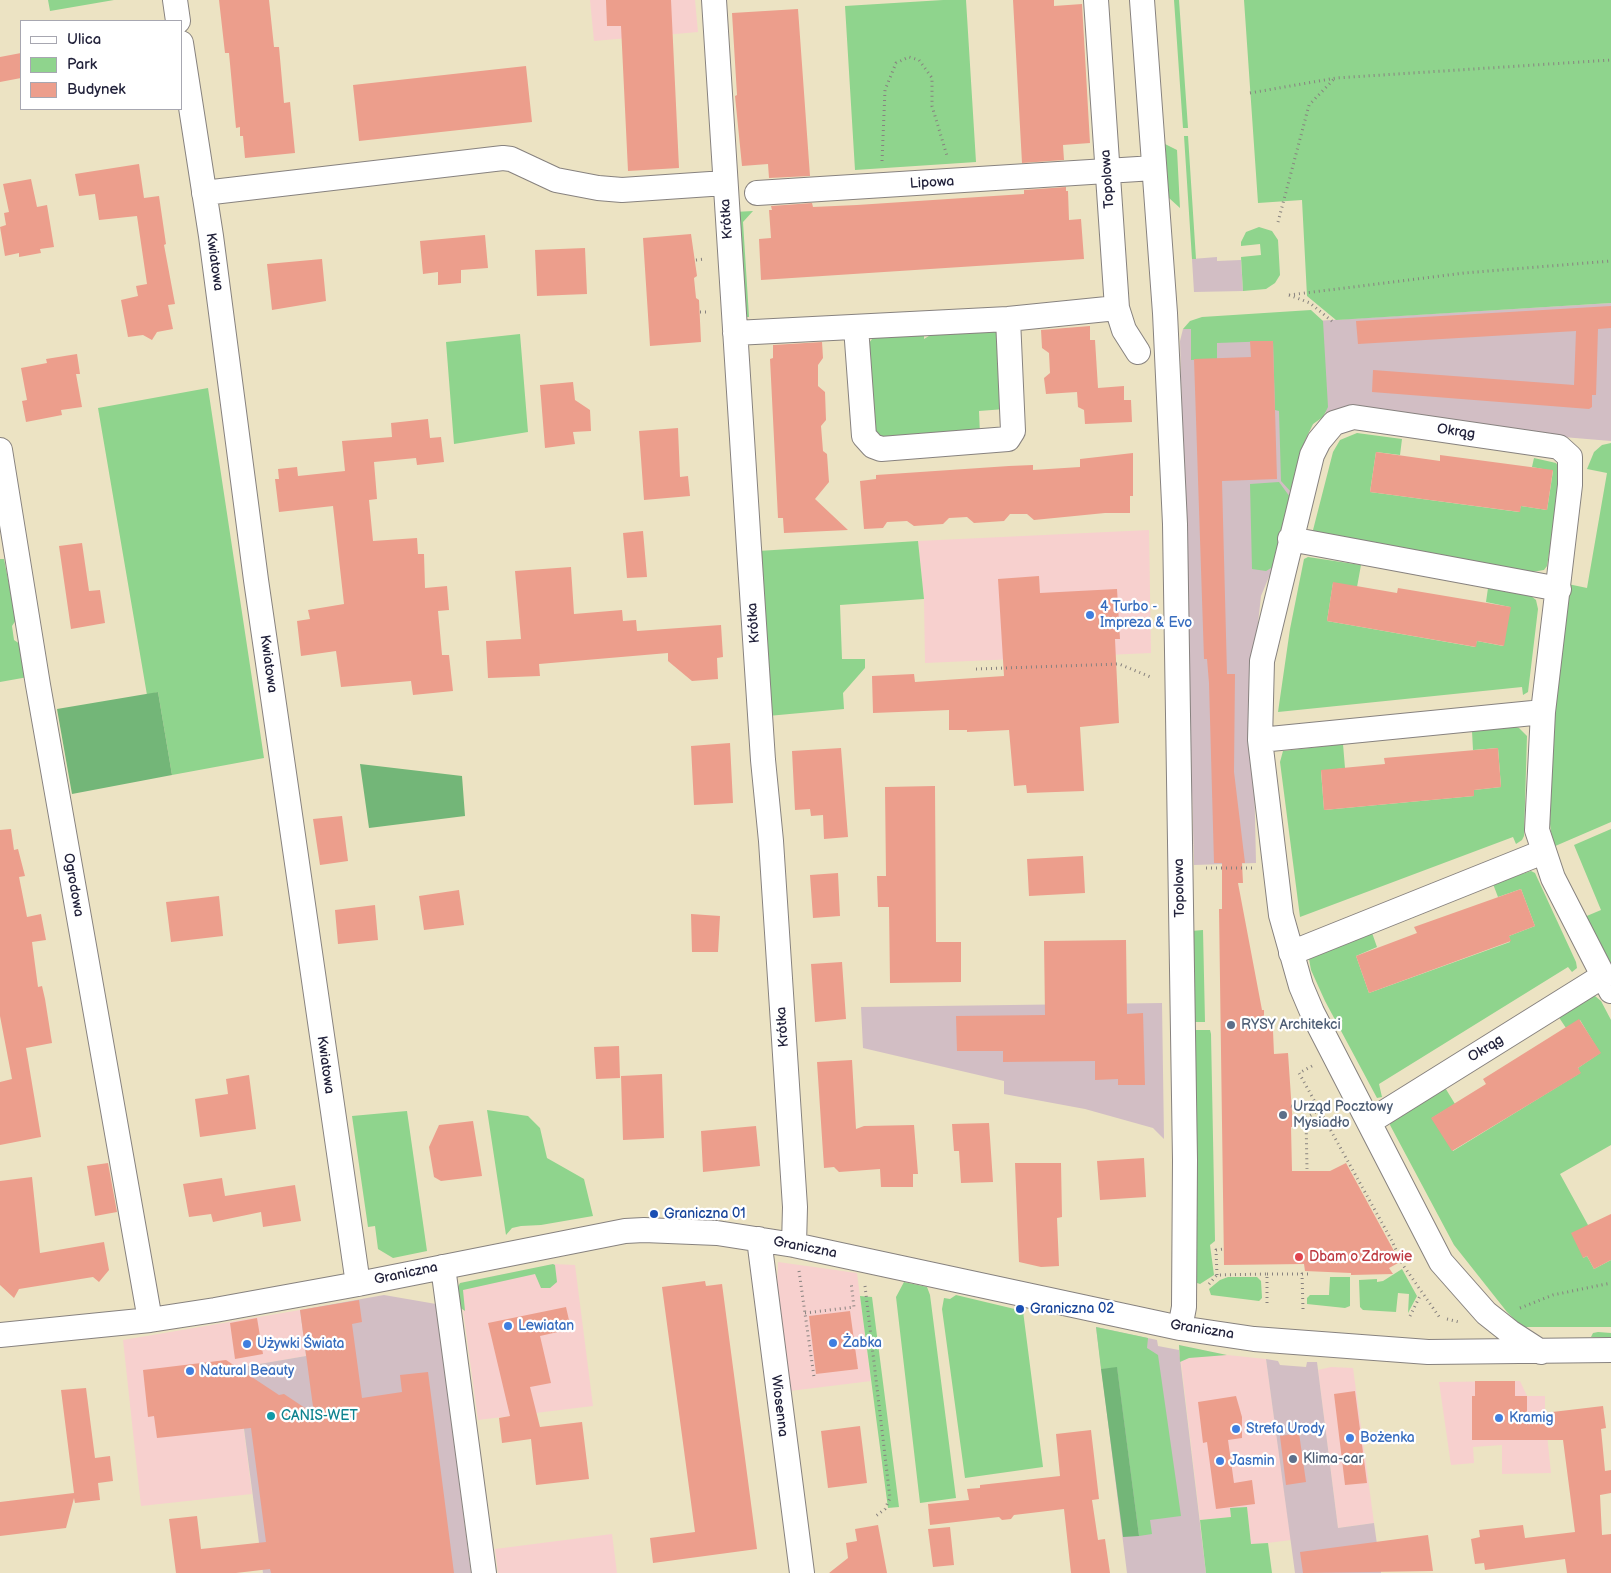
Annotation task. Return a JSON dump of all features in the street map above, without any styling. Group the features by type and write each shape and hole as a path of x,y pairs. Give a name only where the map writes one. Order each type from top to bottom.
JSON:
{"street":[{"path":"175,0 178,20"},
{"name":"Krótka","path":"714,0 795,1207 794,1245"},
{"name":"Topolowa","path":"1096,0 1117,308 1124,330 1138,352"},
{"name":"Topolowa","path":"1142,0 1172,447 1185,1160 1184,1306 1180,1328"},
{"name":"Kwiatowa","path":"182,50 204,193 256,580 358,1284"},
{"path":"204,193 503,158 511,158 556,180 598,188 622,190 725,183"},
{"name":"Lipowa","path":"757,193 1154,168"},
{"path":"735,333 1008,319 1117,308"},
{"path":"856,327 864,436 874,446 881,449 1008,439 1013,431 1008,319"},
{"name":"Okrąg","path":"1369,1122 1607,984 1552,878 1537,830 1543,712 1559,589 1571,471 1570,457 1559,447 1353,417 1342,420 1328,429 1312,455 1262,661 1260,740 1281,915 1291,953 1312,1012 1441,1262 1486,1312 1541,1352"},
{"name":"Ogrodowa","path":"0,450 38,685 150,1320"},
{"path":"1290,540 1559,589"},
{"path":"1260,740 1543,712"},
{"path":"1291,953 1543,852"},
{"name":"Graniczna","path":"0,1335 150,1320 358,1284 625,1231 694,1231 794,1245 1180,1328 1322,1346 1420,1352 1480,1353 1611,1350"},
{"name":"Wiosenna","path":"759,1239 802,1573"},
{"path":"443,1267 484,1573"},
{"path":"1480,1353 1486,1312"}],"path":[{"path":"875,186 882,162 884,90 896,63 909,56 919,60 932,78 932,106 953,182"},
{"path":"1250,92 1336,78 1611,60"},
{"path":"1278,222 1309,105 1336,78"},
{"path":"1333,322 1310,303 1289,295 1464,273 1611,261"},
{"path":"976,669 1119,664 1154,678"},
{"path":"1180,869 1275,867"},
{"path":"1334,1054 1299,1073 1392,1240 1403,1265 1421,1294 1440,1318"},
{"path":"1291,1106 1296,1107 1306,1118 1307,1169"},
{"path":"1306,1118 1319,1110"},
{"path":"1217,1275 1216,1250 1224,1249"},
{"path":"799,1269 814,1377"},
{"path":"1267,1274 1267,1305"},
{"path":"1302,1274 1303,1309"},
{"path":"1207,1285 1217,1275 1308,1274"},
{"path":"805,1313 854,1307 850,1277"},
{"path":"1513,1312 1553,1295 1611,1283"},
{"path":"1410,1316 1421,1294"},
{"path":"866,1297 890,1498 885,1509 876,1516"}],"shaded area":[{"path":"590,0 695,0 698,32 594,41"},
{"path":"1217,257 1217,261 1241,260 1243,291 1194,292 1192,259"},
{"path":"1611,303 1611,441 1563,437 1347,407 1326,412 1313,424 1305,440 1273,567 1261,596 1252,678 1256,863 1194,865 1180,341 1183,329"},
{"path":"1149,530 1151,653 925,663 924,599 918,541"},
{"path":"1162,1003 1164,1139 1153,1128 1085,1109 1004,1094 1004,1081 863,1048 861,1007"},
{"path":"778,1262 857,1273 871,1381 790,1391 777,1287"},
{"path":"553,1264 575,1265 593,1406 478,1420 463,1310 459,1307 460,1283"},
{"path":"384,1295 436,1304 471,1573 263,1573 236,1368 306,1356 300,1310"},
{"path":"300,1310 306,1356 236,1368 252,1494 141,1506 123,1340"},
{"path":"1096,1327 1157,1340 1158,1346 1179,1350 1206,1573 1127,1573"},
{"path":"1179,1345 1227,1355 1266,1359 1291,1540 1251,1545 1247,1507 1231,1517 1200,1520"},
{"path":"1266,1359 1278,1361 1280,1365 1306,1367 1307,1362 1317,1362 1338,1528 1374,1523 1381,1573 1295,1573"},
{"path":"1331,1367 1353,1368 1374,1523 1338,1528 1318,1370"},
{"path":"1520,1381 1527,1396 1545,1396 1551,1473 1502,1474 1502,1445 1473,1447 1474,1463 1451,1465 1439,1382"},
{"path":"612,1534 617,1573 498,1573 495,1549"}],"green space":[{"path":"48,0 114,0 50,11"},
{"path":"966,0 976,162 855,170 845,6"},
{"path":"1174,0 1179,0 1188,128 1183,128"},
{"path":"1244,0 1611,0 1611,303 1336,320 1307,296 1302,200 1258,203"},
{"path":"1184,136 1188,136 1196,259 1192,259"},
{"path":"1165,144 1177,150 1180,208 1169,198"},
{"path":"753,211 743,222 749,317 745,317 734,212"},
{"path":"1259,227 1272,231 1278,240 1280,275 1275,283 1266,289 1243,291 1241,257 1261,255 1260,244 1241,246 1241,242 1246,232"},
{"path":"1311,310 1323,321 1328,407 1323,417 1313,424 1305,440 1291,492 1281,481 1279,411 1275,410 1273,341 1217,343 1217,359 1191,360 1191,329 1183,329 1190,321 1202,317"},
{"path":"993,329 1000,333 1005,409 979,411 980,435 883,440 872,430 866,347 875,335 924,332 924,339 937,331"},
{"path":"520,334 528,432 454,444 446,342"},
{"path":"208,388 264,758 172,775 158,692 147,695 98,408"},
{"path":"1357,433 1402,439 1400,455 1376,452 1370,492 1519,512 1521,506 1547,510 1553,471 1532,467 1534,458 1556,463 1562,473 1547,566 1544,570 1532,572 1312,534 1333,452 1340,440"},
{"path":"1611,443 1611,822 1553,847 1550,824 1553,710 1568,584 1587,588 1607,473 1587,469 1594,452 1602,445"},
{"path":"1279,482 1290,497 1273,567 1266,571 1252,569 1250,484"},
{"path":"918,541 924,599 840,605 842,659 865,659 865,668 843,693 844,709 768,716 758,551"},
{"path":"1308,557 1361,565 1357,587 1333,583 1327,621 1475,647 1477,641 1503,646 1510,607 1486,602 1488,588 1531,596 1536,600 1538,609 1528,692 1523,695 1522,687 1278,712 1290,629 1304,559"},
{"path":"0,559 4,559 16,620 12,626 14,640 20,644 28,677 0,682"},
{"path":"158,692 172,775 72,794 57,709"},
{"path":"1513,726 1519,728 1527,736 1524,836 1522,840 1516,844 1513,837 1300,917 1280,762 1283,751 1343,744 1345,768 1321,771 1324,810 1474,796 1474,790 1501,787 1498,748 1473,750 1472,731"},
{"path":"360,764 462,776 465,816 369,828"},
{"path":"1611,829 1611,971 1582,918 1601,910 1574,845"},
{"path":"1531,871 1535,873 1576,962 1577,968 1572,972 1568,967 1379,1084 1382,1097 1377,1098 1325,1001 1311,970 1309,959 1312,953 1371,930 1377,947 1356,956 1369,993 1510,942 1509,936 1535,926 1521,889 1498,897 1493,884"},
{"path":"1203,930 1205,1022 1193,1022 1191,931"},
{"path":"1589,996 1595,996 1601,1001 1611,1020 1611,1145 1560,1174 1588,1225 1583,1258 1587,1256 1594,1269 1611,1260 1611,1327 1522,1327 1507,1312 1454,1245 1390,1125 1391,1120 1444,1086 1455,1104 1432,1118 1453,1151 1580,1073 1578,1068 1600,1053 1580,1020 1566,1028 1558,1016"},
{"path":"1194,1030 1210,1030 1211,1034 1215,1241 1210,1245 1214,1275 1200,1284 1197,1283"},
{"path":"487,1110 528,1116 540,1128 547,1158 584,1179 593,1216 541,1225 521,1226 512,1228 506,1235"},
{"path":"407,1111 427,1251 393,1258 378,1249 375,1226 368,1227 352,1116"},
{"path":"555,1265 557,1282 550,1288 541,1288 535,1274 463,1290 465,1311 459,1307 458,1287 460,1283"},
{"path":"1402,1269 1417,1296 1408,1313 1409,1294 1398,1293 1396,1312 1363,1310 1360,1307 1359,1280 1377,1279 1377,1282 1383,1281"},
{"path":"1228,1277 1257,1277 1261,1281 1262,1298 1259,1301 1211,1295 1209,1289 1220,1280"},
{"path":"1330,1277 1350,1277 1350,1306 1345,1308 1307,1304 1307,1298 1310,1295 1329,1295"},
{"path":"904,1282 927,1287 930,1295 956,1498 920,1503 896,1297"},
{"path":"956,1295 1023,1311 1043,1467 965,1478 942,1309 944,1298 950,1299"},
{"path":"860,1296 872,1297 899,1507 888,1508"},
{"path":"1096,1327 1148,1338 1147,1348 1158,1355 1181,1516 1150,1520 1152,1534 1139,1536 1117,1368 1101,1369"},
{"path":"1593,1333 1611,1333 1611,1338 1591,1337"},
{"path":"1179,1345 1227,1355 1189,1358 1180,1362"},
{"path":"1117,1367 1139,1536 1123,1537 1101,1369"},
{"path":"1247,1507 1251,1544 1268,1543 1272,1573 1206,1573 1200,1520 1231,1517 1230,1508"}],"building":[{"path":"219,0 269,0 274,47 279,47 284,103 290,102 295,153 245,158 243,136 240,136 240,127 236,128 229,53 225,53"},
{"path":"606,0 671,0 679,168 628,171 621,26 607,26"},
{"path":"1013,0 1054,0 1054,6 1082,4 1090,143 1063,145 1064,160 1022,163"},
{"path":"798,9 810,176 769,178 768,164 742,166 735,96 737,95 732,13"},
{"path":"20,53 20,78 0,82 0,57"},
{"path":"526,66 532,122 359,141 353,85"},
{"path":"139,164 144,198 159,196 166,244 164,245 175,304 168,305 173,329 157,332 152,340 143,335 128,337 121,300 138,296 136,286 147,284 137,216 99,220 95,194 79,196 75,174"},
{"path":"31,179 37,207 47,205 54,247 40,249 41,253 19,257 19,253 5,256 0,227 6,225 4,213 9,212 3,184"},
{"path":"1066,187 1066,191 1068,191 1069,220 1081,219 1084,259 761,280 759,239 771,238 769,210 772,210 771,206 812,203 813,207 857,205 1024,194 1024,190"},
{"path":"691,234 697,276 694,278 696,298 699,300 701,342 650,346 643,238"},
{"path":"485,235 488,268 461,270 461,283 438,285 438,272 423,274 420,241"},
{"path":"585,248 587,294 537,296 535,250"},
{"path":"322,259 326,301 272,310 267,264"},
{"path":"1611,306 1611,328 1598,329 1596,395 1592,395 1592,407 1589,409 1372,392 1373,370 1574,385 1576,331 1358,344 1356,321"},
{"path":"1090,326 1090,340 1095,340 1098,388 1124,386 1124,400 1131,400 1132,422 1085,424 1084,410 1078,407 1077,392 1046,394 1044,378 1050,373 1049,353 1042,348 1041,330"},
{"path":"1250,341 1273,341 1277,479 1222,481 1227,674 1235,674 1234,772 1245,863 1242,863 1243,883 1238,883 1262,1010 1264,1010 1264,1021 1269,1021 1270,1031 1273,1031 1274,1054 1288,1053 1293,1127 1291,1127 1292,1171 1330,1171 1346,1163 1400,1262 1389,1268 1393,1274 1351,1275 1351,1273 1305,1271 1304,1264 1224,1265 1219,909 1222,909 1222,863 1214,863 1209,683 1207,659 1204,659 1194,359 1251,357"},
{"path":"822,342 823,358 818,365 818,386 825,392 826,420 821,426 823,451 827,454 829,482 815,499 848,530 784,533 783,518 778,518 770,359 773,358 773,345"},
{"path":"77,354 80,374 76,374 82,407 61,410 62,415 26,422 22,401 27,400 21,368 47,363 46,359"},
{"path":"573,382 575,400 590,410 591,431 573,432 575,444 545,448 540,385"},
{"path":"428,419 430,438 441,437 444,462 417,465 416,458 374,462 377,499 369,500 373,541 417,538 418,554 424,554 425,588 447,586 449,610 438,611 442,655 449,655 453,691 413,695 411,681 341,687 336,651 301,656 297,621 310,619 308,610 344,604 333,506 279,512 275,479 279,479 278,469 297,467 298,476 345,471 342,441 392,437 391,423"},
{"path":"678,428 680,477 688,476 690,496 644,500 639,431"},
{"path":"1376,452 1440,461 1440,455 1553,470 1547,510 1521,506 1520,512 1370,492"},
{"path":"1133,453 1133,496 1130,496 1130,513 1105,513 1034,520 1027,514 1010,514 1004,521 974,523 967,517 949,518 943,524 914,526 907,521 887,522 883,528 864,529 860,481 876,479 876,475 1033,465 1033,470 1080,467 1080,459"},
{"path":"643,531 647,577 627,578 623,533"},
{"path":"82,543 89,591 100,590 105,623 71,629 59,546"},
{"path":"571,567 574,614 622,610 623,621 636,620 637,631 721,625 723,657 717,658 718,679 692,681 668,661 668,653 539,664 540,676 488,678 486,641 521,639 515,571"},
{"path":"1039,576 1040,593 1117,589 1120,639 1115,639 1119,723 1080,727 1084,791 1027,793 1026,785 1014,786 1009,730 967,732 967,730 949,730 949,710 873,713 872,676 914,674 915,682 1004,676 998,579"},
{"path":"1333,582 1397,593 1398,588 1511,607 1504,646 1477,641 1476,647 1327,621"},
{"path":"730,743 733,803 694,805 691,746"},
{"path":"841,748 848,837 824,839 823,815 811,816 810,809 795,810 792,751"},
{"path":"1498,748 1501,787 1474,790 1474,796 1324,810 1321,770 1385,764 1384,758"},
{"path":"935,786 936,942 961,942 961,982 890,983 889,907 878,907 877,876 886,876 885,787"},
{"path":"342,816 348,861 320,865 313,819"},
{"path":"11,829 14,850 18,849 25,876 19,877 27,917 41,914 46,940 32,942 38,987 42,986 52,1043 26,1048 41,1137 0,1145 0,1082 12,1079 0,1016 0,830"},
{"path":"1083,856 1085,893 1029,896 1027,859"},
{"path":"838,873 840,916 813,918 810,875"},
{"path":"1521,889 1535,926 1509,936 1511,941 1369,993 1356,956 1417,933 1414,927"},
{"path":"459,890 464,925 424,930 419,896"},
{"path":"219,896 223,936 171,942 166,902"},
{"path":"375,905 378,940 338,944 335,910"},
{"path":"691,914 720,916 718,952 692,952"},
{"path":"1126,940 1127,1014 1143,1013 1145,1085 1118,1085 1118,1079 1095,1080 1095,1061 1003,1062 1003,1051 957,1051 956,1016 1045,1015 1044,941"},
{"path":"842,962 846,1019 815,1022 811,964"},
{"path":"1579,1019 1601,1053 1578,1068 1581,1073 1452,1151 1431,1118 1486,1084 1483,1079"},
{"path":"619,1046 620,1078 596,1079 594,1047"},
{"path":"852,1060 856,1129 864,1126 914,1125 918,1174 913,1174 913,1187 881,1187 880,1169 839,1172 834,1167 824,1168 817,1062"},
{"path":"662,1074 664,1138 623,1140 621,1076"},
{"path":"249,1075 256,1129 200,1137 195,1099 228,1094 226,1079"},
{"path":"473,1121 482,1176 441,1181 434,1177 429,1147 439,1125"},
{"path":"989,1123 993,1182 961,1183 959,1151 954,1151 952,1124"},
{"path":"756,1126 760,1166 703,1172 701,1131"},
{"path":"1144,1158 1146,1197 1100,1200 1097,1161"},
{"path":"108,1163 117,1212 95,1216 87,1166"},
{"path":"1015,1163 1061,1163 1062,1217 1057,1218 1059,1266 1041,1267 1019,1262"},
{"path":"32,1177 40,1253 104,1242 109,1270 99,1282 93,1277 19,1289 14,1298 0,1285 0,1181"},
{"path":"222,1178 225,1196 295,1185 301,1221 263,1227 261,1212 213,1222 211,1214 189,1217 183,1184"},
{"path":"1611,1214 1611,1260 1594,1269 1587,1256 1583,1258 1571,1233"},
{"path":"705,1281 706,1286 722,1284 757,1549 653,1563 650,1538 695,1532 662,1287"},
{"path":"359,1300 362,1322 352,1324 362,1398 402,1392 400,1375 428,1372 454,1573 271,1573 270,1569 236,1573 176,1573 169,1519 197,1516 201,1549 266,1542 251,1428 157,1438 154,1416 148,1417 143,1370 226,1360 279,1395 284,1394 314,1414 300,1310"},
{"path":"566,1307 571,1329 540,1336 551,1383 530,1387 540,1427 582,1422 589,1479 536,1485 531,1439 502,1443 499,1418 510,1416 488,1323"},
{"name":"Żabka","path":"850,1311 858,1369 816,1374 809,1316"},
{"name":"Używki Świata","path":"257,1318 263,1354 235,1359 230,1323"},
{"path":"1475,1381 1515,1381 1515,1396 1527,1396 1527,1415 1603,1406 1606,1428 1601,1429 1605,1471 1611,1470 1611,1493 1600,1495 1602,1535 1611,1534 1611,1573 1567,1573 1565,1559 1485,1570 1484,1563 1475,1564 1471,1539 1480,1537 1479,1530 1523,1525 1525,1538 1575,1532 1563,1440 1472,1440 1472,1396 1475,1396"},
{"path":"86,1388 95,1458 110,1456 113,1481 98,1483 100,1500 75,1503 74,1498 66,1528 0,1536 0,1502 74,1493 61,1390"},
{"name":"Bożenka","path":"1355,1391 1367,1483 1345,1485 1334,1394"},
{"name":"Jasmin","path":"1236,1396 1242,1417 1242,1438 1228,1440 1234,1483 1252,1480 1255,1504 1216,1509 1207,1442 1203,1443 1198,1402"},
{"path":"860,1426 867,1483 828,1488 821,1431"},
{"path":"1091,1430 1099,1499 1092,1500 1098,1540 1105,1539 1110,1573 1071,1573 1064,1509 1014,1515 1011,1519 1002,1520 999,1517 930,1525 928,1504 969,1500 967,1489 980,1488 980,1485 1060,1476 1056,1434"},
{"name":"Klima-car","path":"1299,1433 1306,1482 1286,1485 1280,1436"},
{"path":"878,1525 887,1573 829,1573 848,1558 846,1543 857,1541 855,1529"},
{"path":"950,1527 954,1565 933,1567 928,1529"},
{"path":"1428,1535 1433,1571 1303,1573 1300,1552"}],"place":[{"name":"4 Turbo - Impreza & Evo","path":"1090,615"},
{"name":"RYSY Architekci","path":"1231,1025"},
{"name":"Urząd Pocztowy Mysiadło","path":"1283,1115"},
{"name":"Graniczna 01","path":"654,1214"},
{"name":"Dbam o Zdrowie","path":"1299,1257"},
{"name":"Graniczna 02","path":"1020,1309"},
{"name":"Lewiatan","path":"508,1326"},
{"name":"Żabka","path":"833,1343"},
{"name":"Używki Świata","path":"247,1344"},
{"name":"Natural Beauty","path":"190,1371"},
{"name":"CANIS-WET","path":"271,1416"},
{"name":"Kramig","path":"1499,1418"},
{"name":"Strefa Urody","path":"1236,1429"},
{"name":"Bożenka","path":"1350,1438"},
{"name":"Klima-car","path":"1293,1459"},
{"name":"Jasmin","path":"1220,1461"}]}
